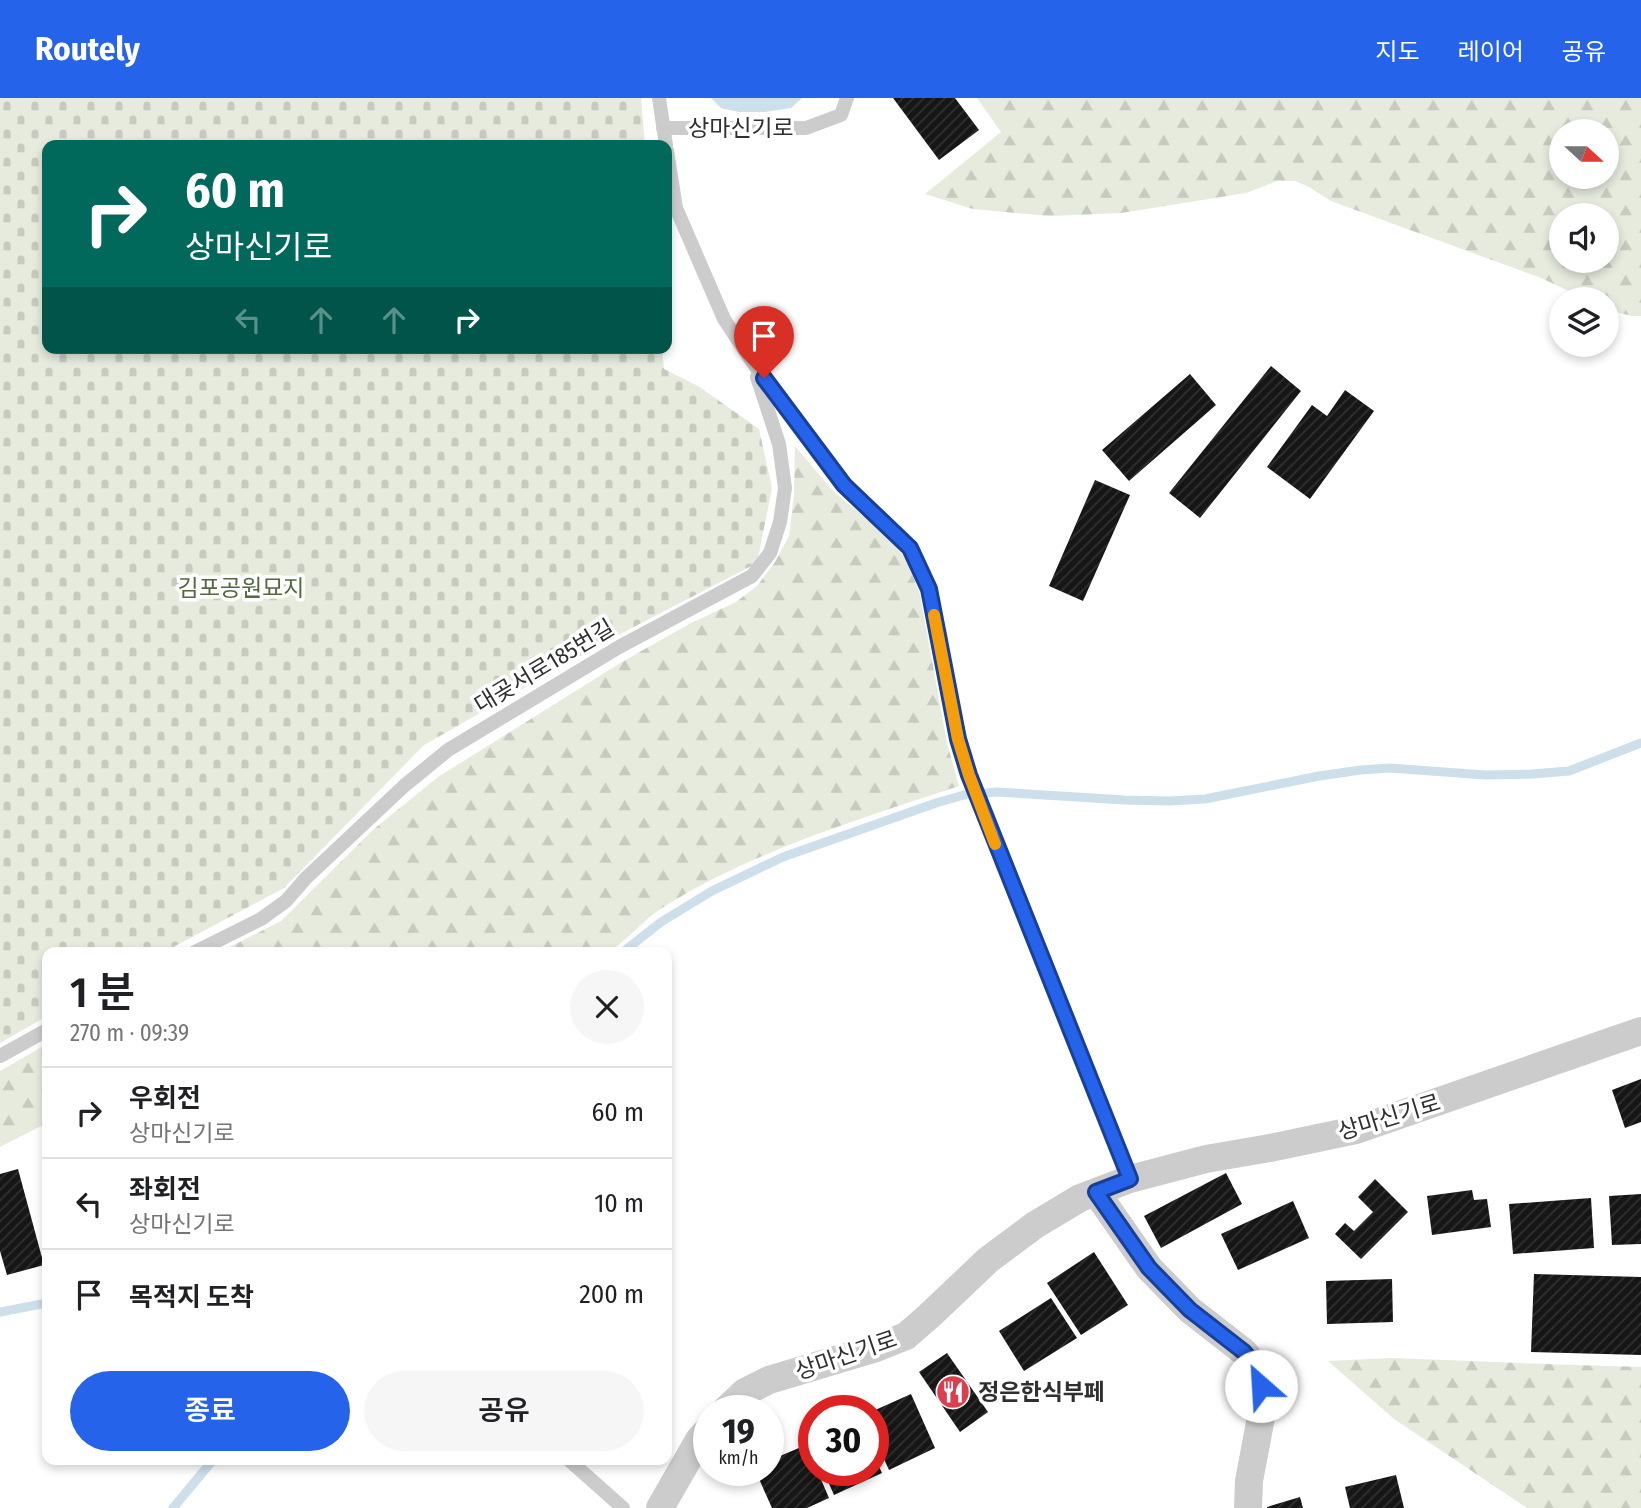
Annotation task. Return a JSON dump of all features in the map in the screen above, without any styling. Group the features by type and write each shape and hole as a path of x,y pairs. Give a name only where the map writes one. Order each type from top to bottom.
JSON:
{"street":[{"name":"상마신기로","path":"742,1395 769,1380 876,1348 906,1336 988,1260 1035,1225 1080,1198 1130,1179 1206,1159 1356,1130 1641,1031"},
{"path":"1096,1192 1149,1268 1190,1310 1244,1352 1256,1367 1261,1386 1262,1412 1248,1508"},
{"path":"660,1508 693,1449"}],"lane":[{"name":"상마신기로","path":"659,98 665,140"},
{"name":"상마신기로","path":"663,128 806,128 841,115 847,98"},
{"name":"상마신기로","path":"672,183 676,208 724,319 775,396 844,485 910,548 929,589 958,739 969,775 1130,1179"},
{"name":"대곶서로185번길","path":"205,947 261,919 286,901 306,878 404,786 448,750 619,647 752,576 770,553 780,522 785,488 779,444 752,361"},
{"path":"0,1056 42,1033"},
{"path":"575,1465 623,1508"}],"green space":[{"name":"김포공원묘지","path":"0,98 641,98 645,140 42,140 42,354 663,354 664,369 698,386 759,429 772,488 757,563 603,643 424,745 284,888 173,947 42,947 42,1019 0,1043"},
{"path":"977,98 1641,98 1641,316 1619,313 1619,287 1560,287 1331,201 1295,181 1277,181 1246,193 1121,213 1049,216 973,209 925,194 1001,132"},
{"path":"795,446 833,491 869,521 906,558 920,595 947,743 959,786 807,838 732,870 662,908 615,947 230,947 281,921 374,829 438,777 622,662 691,623 736,602 757,586 775,562 789,536 794,495"},
{"path":"42,1047 42,1126 0,1147 0,1071"},
{"path":"1391,1358 1641,1367 1641,1508 1527,1508 1394,1419 1328,1361"}],"water":[{"path":"711,98 802,98 791,108 739,112 721,108"}],"building":[{"path":"893,98 955,98 979,130 939,160"},
{"path":"1271,366 1301,391 1200,518 1169,493"},
{"path":"1190,374 1216,405 1129,481 1102,450"},
{"path":"1345,390 1374,411 1310,499 1267,467 1312,405 1327,416"},
{"path":"1095,480 1130,495 1083,601 1049,586"},
{"path":"1641,1079 1641,1122 1625,1128 1612,1090"},
{"path":"18,1169 42,1258 42,1266 7,1275 0,1251 0,1174"},
{"path":"1226,1173 1242,1204 1161,1248 1144,1216"},
{"path":"1375,1179 1408,1212 1361,1259 1335,1234 1345,1223 1354,1231 1373,1212 1358,1197"},
{"path":"1472,1190 1474,1200 1487,1199 1491,1227 1432,1235 1427,1196"},
{"path":"1641,1194 1641,1244 1612,1245 1609,1196"},
{"path":"1591,1198 1594,1248 1513,1254 1509,1204"},
{"path":"1293,1201 1309,1238 1238,1270 1221,1234"},
{"path":"1094,1252 1128,1305 1081,1335 1047,1283"},
{"path":"1534,1274 1641,1277 1641,1355 1531,1352"},
{"path":"1392,1279 1393,1322 1327,1324 1326,1281"},
{"path":"1051,1298 1077,1338 1024,1371 999,1331"},
{"name":"정은한식부페","path":"947,1353 988,1412 960,1432 919,1372"},
{"path":"911,1394 935,1448 889,1470 889,1404"},
{"path":"798,1448 798,1486 824,1486 829,1498 807,1508 772,1508 762,1486 784,1486 784,1454"},
{"path":"1396,1475 1404,1508 1350,1508 1345,1487"},
{"path":"830,1486 854,1486 834,1495"},
{"path":"1300,1497 1303,1508 1267,1508 1267,1507"}],"waterway":[{"path":"629,947 661,922 712,891 783,857 964,795 997,792 1169,801 1205,799 1361,770 1390,768 1485,775 1532,774 1569,771 1641,743"},
{"path":"0,1312 42,1304"},
{"path":"173,1508 209,1465"}],"slow traffic":[{"path":"934,615 958,739 995,844"}],"place":[{"name":"정은한식부페","path":"953,1392"}],"route":[{"path":"764,378 844,485 910,548 929,589 958,739 969,775 1130,1179 1096,1192 1149,1268 1190,1310 1244,1352 1256,1367 1261,1386"}]}
